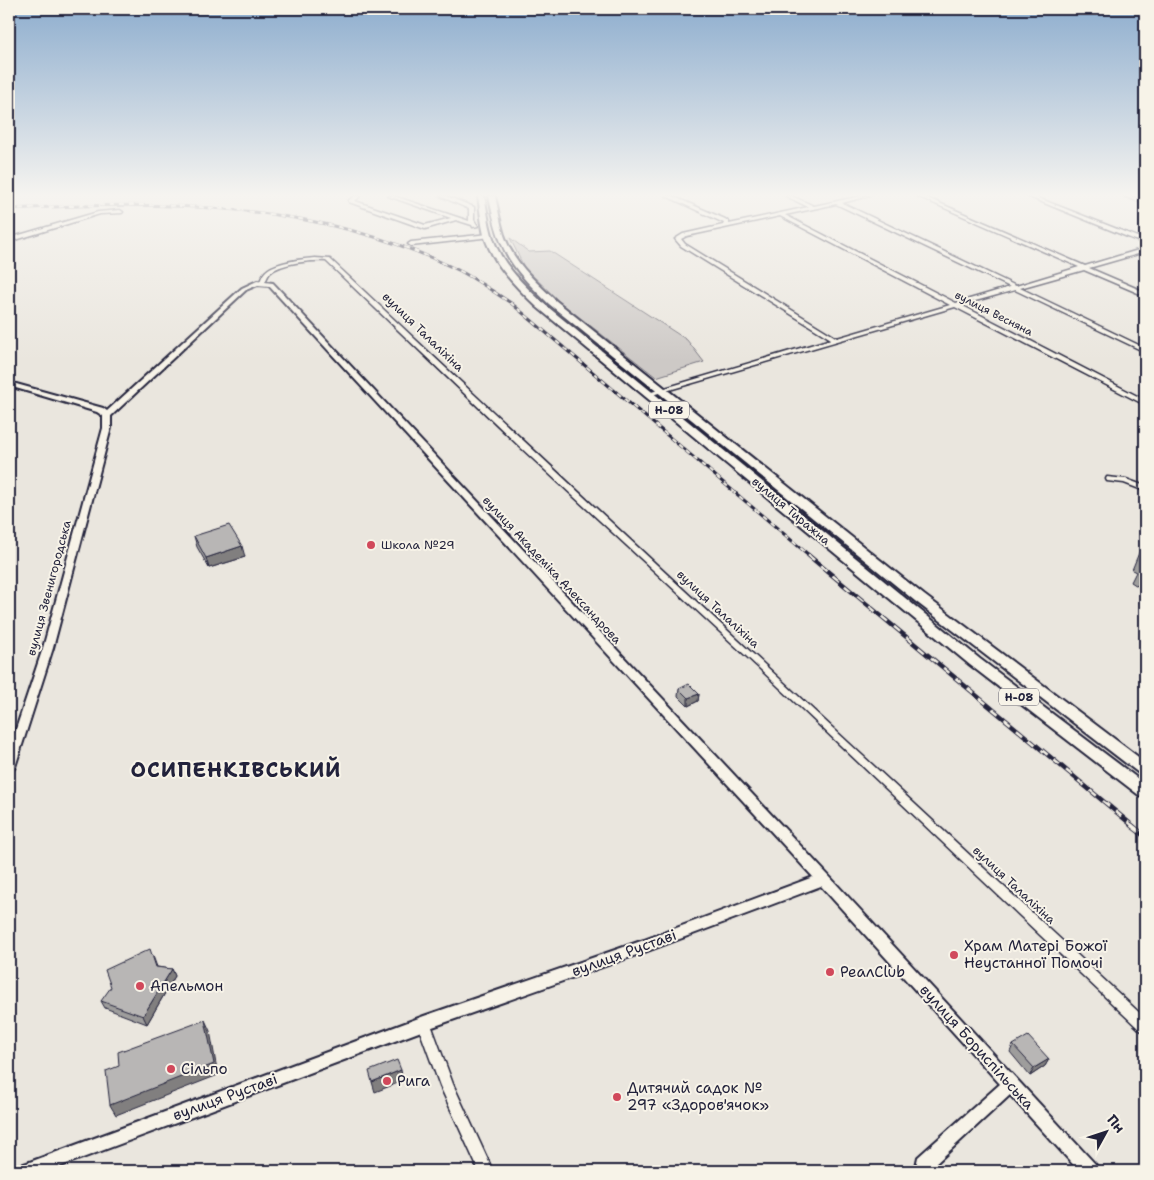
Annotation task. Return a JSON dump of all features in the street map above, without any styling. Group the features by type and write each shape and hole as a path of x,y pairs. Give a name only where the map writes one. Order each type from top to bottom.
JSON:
{"main road":[{"name":"вулиця Тиражна","path":"495,251 521,287 974,662 1145,792"},
{"name":"вулиця Тиражна","path":"509,251 518,267 552,302 911,592 1081,724 1145,770"}],"street":[{"path":"691,251 836,339"},
{"name":"вулиця Весняна","path":"851,251 1145,403"},
{"path":"937,251 1145,350"},
{"path":"1047,251 1145,294"},
{"path":"650,394 1141,251"},
{"name":"вулиця Талаліхіна","path":"262,282 267,273 276,268 318,259 328,260 522,444 762,666 1145,1026"},
{"path":"9,384 100,410 107,415 244,289 262,282"},
{"name":"вулиця Академіка Александрова","path":"262,282 277,288 823,879"},
{"name":"вулиця Звенигородська","path":"9,767 48,648 107,428 107,415"},
{"path":"1110,479 1126,482 1145,489"},
{"name":"вулиця Руставі","path":"27,1171 424,1023 645,946 823,879"},
{"name":"вулиця Бориспільська","path":"823,879 1090,1171"},
{"path":"424,1023 447,1086 486,1171"},
{"path":"923,1171 924,1163 1011,1084"}],"shaded area":[{"path":"516,251 550,251 687,340 704,362 656,377 559,301 524,267"}],"building":[{"path":"229,525 242,546 206,558 194,536"},
{"path":"689,684 699,694 688,698 679,689"},
{"name":"Апельмон","path":"150,949 156,967 172,969 143,1016 101,1001 111,987 105,970"},
{"name":"Сільпо","path":"205,1020 214,1064 110,1105 106,1071 119,1066 118,1052"},
{"path":"1028,1036 1049,1059 1034,1068 1013,1045"},
{"path":"397,1060 401,1070 372,1082 369,1071"}],"waterway":[{"path":"9,404 12,401"}],"railway":[{"path":"413,251 456,269 511,303 810,556"},
{"path":"808,555 1133,826"},
{"path":"1131,825 1145,836"}],"place":[{"name":"Школа №29","path":"371,545"},
{"name":"Храм Матері Божої Неустанної Помочі","path":"954,955"},
{"name":"РеалClub","path":"830,972"},
{"name":"Апельмон","path":"140,986"},
{"name":"Сільпо","path":"171,1069"},
{"name":"Рига","path":"387,1081"},
{"name":"Дитячий садок № 297 «Здоров'ячок»","path":"617,1097"}],"district":[{"name":"ОСИПЕНКІВСЬКИЙ","path":"236,770"}]}
